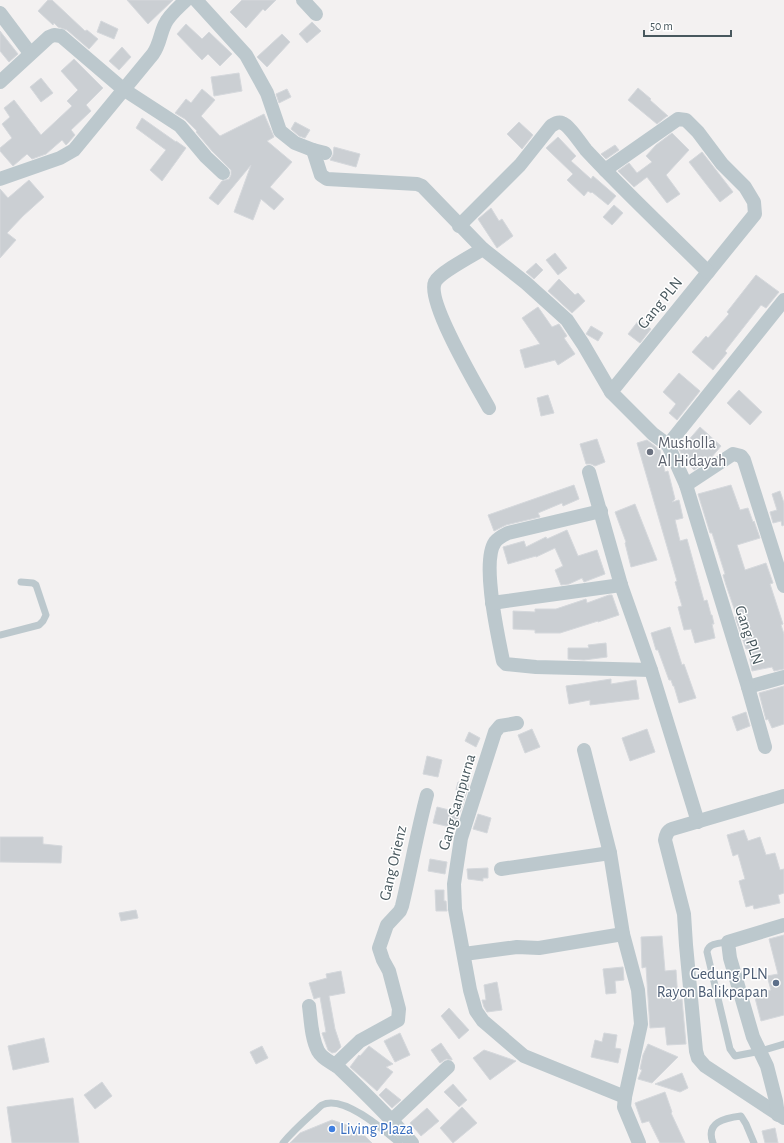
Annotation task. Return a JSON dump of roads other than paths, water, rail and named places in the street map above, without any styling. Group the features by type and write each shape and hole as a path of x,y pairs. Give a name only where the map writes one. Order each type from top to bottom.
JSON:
{"street":[{"path":"0,179 60,158 74,150 153,54 158,47 164,24 186,0"},
{"path":"196,0 246,55 267,93 280,131 295,143 319,152 321,175 328,179 417,184 422,186 459,226 483,249 526,283 567,320 611,392"},
{"path":"304,0 316,14"},
{"path":"0,13 30,53"},
{"path":"0,82 49,37 54,35 61,36 124,89 180,126 206,157 223,173"},
{"name":"Gang PLN","path":"605,170 678,119 686,120 698,132 722,164 750,195 755,208 755,214 611,392 653,434 668,445 686,485 748,687 784,677"},
{"path":"459,226 520,165 551,126 557,122 562,122 605,170 708,272"},
{"path":"483,249 440,276 435,282 434,290 447,329 463,362 489,408"},
{"path":"668,445 784,300"},
{"path":"686,485 733,454 741,456 744,460 784,586"},
{"path":"589,472 621,585 651,670 698,822"},
{"path":"601,511 508,533 495,541 491,552 489,579 503,661 506,664 536,667 651,670"},
{"path":"492,603 621,585"},
{"path":"748,687 765,747"},
{"name":"Gang Sampurna","path":"517,723 500,726 495,732 461,838 454,884 455,909 470,990 476,1011 483,1022 524,1056 625,1097"},
{"path":"584,750 610,853 623,934 638,990 641,1024 624,1107 639,1143"},
{"name":"Gang Orienz","path":"335,1065 360,1041 398,1020 398,1009 389,971 379,948 387,925 400,911 402,906 416,847 418,827 427,795"},
{"path":"781,1116 705,1066 698,1058 696,1051 684,914 665,840 669,831 784,796"},
{"path":"501,869 610,853"},
{"path":"781,1116 768,1066 753,1037 730,958 728,942 784,925"},
{"path":"464,954 517,947 539,948 623,934"},
{"path":"309,1006 311,1028 315,1044 322,1057 335,1065 392,1120 412,1143"},
{"path":"392,1120 448,1067"}],"lane":[{"path":"0,636 39,625 46,615 36,585 33,583 21,582"},
{"path":"728,942 710,946 707,952 730,1050 735,1056 761,1051 784,1044"},
{"path":"283,1143 297,1128 323,1105 332,1103 341,1104 363,1115 381,1127 399,1143"},
{"path":"713,1143 711,1133 715,1123 722,1119 741,1116 754,1143"}],"place":[{"name":"Musholla Al Hidayah","path":"650,452"},
{"name":"Gedung PLN Rayon Balikpapan","path":"776,983"},
{"name":"Living Plaza","path":"332,1129"}]}
